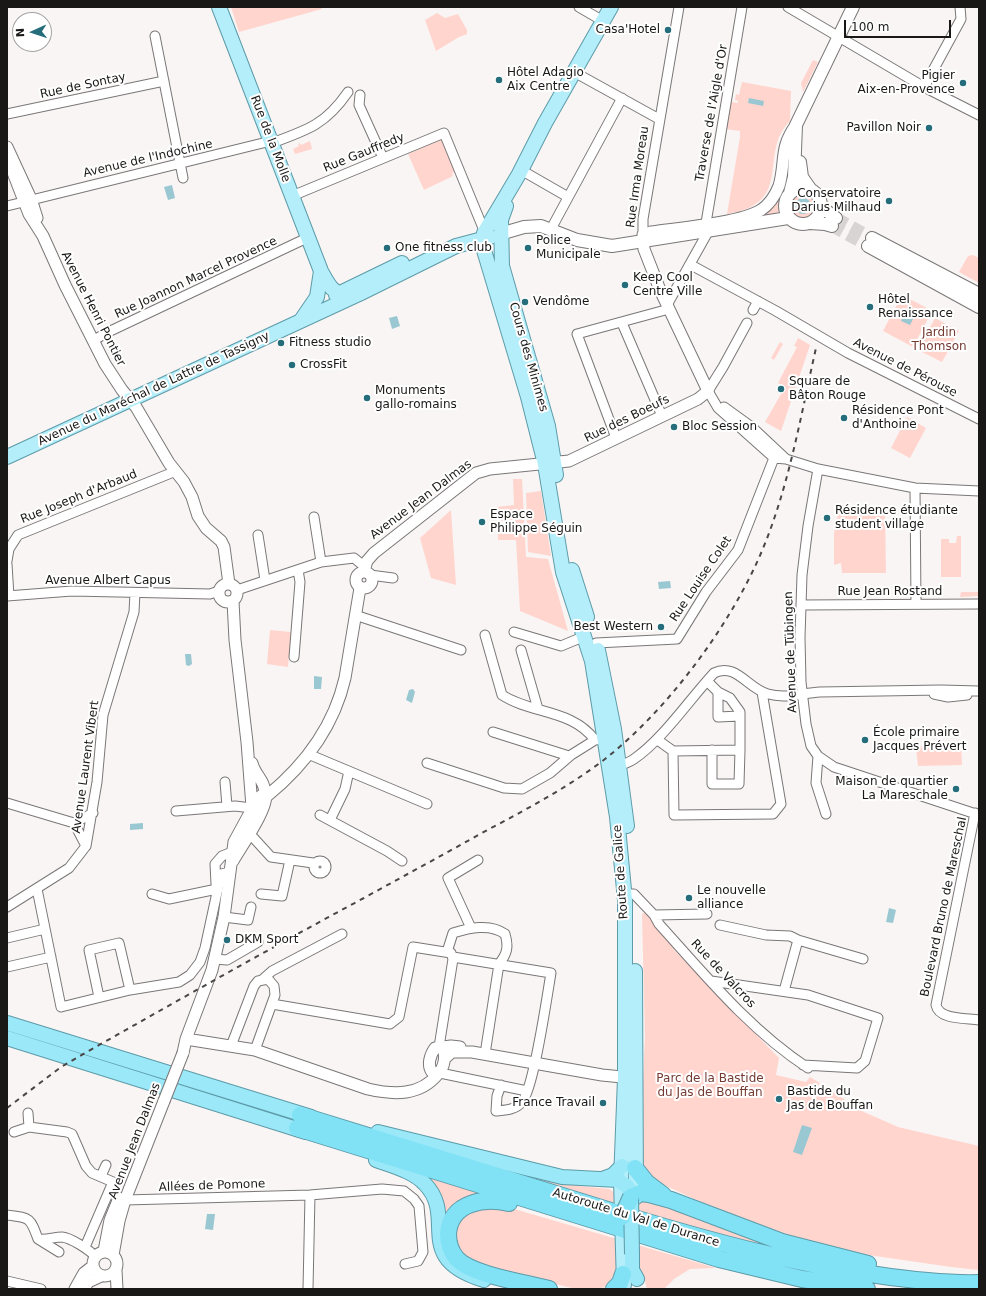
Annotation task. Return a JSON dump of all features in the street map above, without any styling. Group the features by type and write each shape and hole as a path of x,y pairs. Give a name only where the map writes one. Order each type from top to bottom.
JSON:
{"highway":[{"path":"7,1023 298,1121 340,1147 396,1168 420,1179 433,1195 437,1210 440,1243 443,1251 452,1264 469,1276 518,1289"},
{"path":"7,1038 298,1121 342,1122 562,1177 621,1181 628,1187 634,1196 634,1255 631,1283 620,1283 614,1289"},
{"name":"Autoroute du Val de Durance","path":"298,1121 657,1241 784,1275 867,1289"},
{"name":"Autoroute du Val de Durance","path":"298,1121 759,1254 819,1266 891,1277 979,1283"},
{"path":"595,1180 613,1175 628,1167 671,1200"},
{"path":"634,1196 649,1194 671,1200 782,1242 855,1261 912,1272 979,1279"},
{"path":"622,1217 634,1196"},
{"path":"549,1289 470,1269 457,1260 451,1249 448,1236 451,1223 457,1213 473,1203 496,1200 657,1241"}],"main road":[{"name":"Rue de la Molle","path":"219,7 321,271 330,287 338,294"},
{"path":"481,238 498,216 574,72 611,7"},
{"path":"821,207 834,222 825,224 796,224 788,218 784,205 790,193 794,177 794,139 796,125 808,96 842,40 852,7"},
{"path":"810,223 820,214 821,207 819,197 811,190 802,177 800,168 800,133 804,118 859,7"},
{"path":"790,193 800,188 811,190"},
{"name":"Cours des Minimes","path":"498,216 506,232 500,251 502,266 548,426 549,463"},
{"path":"481,238 532,226 552,229 577,240 612,246 642,238 707,227 788,218"},
{"name":"Avenue du Maréchal de Lattre de Tassigny","path":"7,457 355,296 442,254 468,251 481,238"},
{"name":"Avenue du Maréchal de Lattre de Tassigny","path":"300,321 338,294 366,280 481,238"},
{"name":"Cours des Minimes","path":"481,238 488,267 549,463"},
{"path":"979,294 870,242 979,307"},
{"name":"Rue de la Molle","path":"300,321 317,297 321,271"},
{"path":"338,294 355,296"},
{"name":"Route de Galice","path":"549,463 563,572 569,594 591,640 592,661 629,894"},
{"name":"Route de Galice","path":"605,740 620,765 629,894 630,1078 628,1167 634,1196"},
{"name":"Route de Galice","path":"628,1167 621,1181 622,1217 631,1283"}],"street":[{"path":"579,7 603,21"},
{"name":"Rue Irma Moreau","path":"679,7 659,119 643,220 642,238 668,307 708,392 718,406 774,458"},
{"name":"Traverse de l'Aigle d'Or","path":"668,307 691,265 707,227 742,7"},
{"path":"788,7 924,87 979,115"},
{"path":"924,87 961,19 960,7"},
{"path":"155,36 183,178"},
{"path":"574,72 659,119"},
{"name":"Rue de Sontay","path":"7,114 164,81"},
{"name":"Avenue de l'Indochine","path":"7,206 271,142 322,122 335,110 348,92"},
{"path":"360,95 359,105 383,158"},
{"path":"552,229 622,98"},
{"path":"707,227 748,216 762,209 772,201 781,178 783,151 786,141 796,125"},
{"name":"Rue Gauffredy","path":"292,196 444,133 481,238"},
{"name":"Avenue Henri Pontier","path":"7,147 27,200"},
{"name":"Avenue Henri Pontier","path":"7,157 27,200 36,212 38,228 65,286 105,364 130,400 192,497 198,516 206,528 221,542 224,547 227,571 225,593"},
{"path":"520,172 549,185 568,197"},
{"name":"Rue Joannon Marcel Provence","path":"93,341 104,334 309,237"},
{"name":"Avenue de Pérouse","path":"691,265 868,363 979,420"},
{"path":"753,310 758,301"},
{"path":"616,438 577,334 622,323 668,307"},
{"path":"622,323 662,416"},
{"path":"708,392 746,323"},
{"name":"Rue des Boeufs","path":"549,463 570,461 698,399 708,392"},
{"name":"Rue Irma Moreau","path":"718,406 722,405 737,416 786,459"},
{"path":"774,458 786,459 818,469 915,488 979,491"},
{"name":"Rue Louise Colet","path":"591,640 677,639 706,592 723,572 738,550 774,458"},
{"name":"Avenue Jean Dalmas","path":"246,834 242,826 258,798 266,795 284,781 308,754 330,724 342,692 360,588 367,587 371,584 367,571 370,557 476,473 490,468 549,463"},
{"name":"Avenue de Tübingen","path":"818,469 804,552 801,605 802,693 810,746 818,756 834,767 977,814"},
{"name":"Rue Joseph d'Arbaud","path":"8,596 7,563 9,549 18,535 176,471"},
{"path":"915,488 916,604"},
{"path":"314,517 321,562"},
{"path":"258,535 264,580"},
{"path":"176,811 227,806 252,807 247,742 235,640 225,593 321,562 354,558 367,571 393,578"},
{"path":"294,657 300,582 298,570"},
{"name":"Avenue Albert Capus","path":"8,596 72,591 225,593"},
{"name":"Avenue Laurent Vibert","path":"7,907 69,868 86,846 93,813 103,715 134,612 135,593"},
{"name":"Rue Jean Rostand","path":"801,605 979,604"},
{"path":"355,615 461,650"},
{"path":"514,632 561,646 591,640"},
{"path":"485,635 500,693 505,698 576,722 605,740"},
{"path":"521,650 538,709"},
{"path":"620,765 634,760 656,739 714,673 727,670 735,672 762,692 778,696 794,696 802,693 917,692 948,697 979,692"},
{"path":"707,681 718,692 730,698 740,712 740,784 712,784 712,750"},
{"path":"718,692 718,717 740,716"},
{"path":"673,751 674,815 773,814 781,804 762,692"},
{"path":"493,732 569,756"},
{"path":"427,763 504,788 517,789 533,784 569,756 605,740"},
{"path":"659,741 673,751 740,750"},
{"path":"247,742 254,772 264,785 266,795"},
{"path":"308,754 427,804"},
{"path":"818,756 816,782 826,814"},
{"path":"330,820 345,790 349,771"},
{"path":"225,782 227,806"},
{"name":"Avenue Jean Dalmas","path":"230,869 246,834 267,801 266,795"},
{"path":"7,803 74,823 93,813"},
{"name":"Boulevard Bruno de Mareschal","path":"977,814 936,1005 937,1009 944,1015 979,1020"},
{"path":"320,815 387,851 402,862"},
{"path":"74,823 86,846"},
{"path":"246,834 271,857 314,863"},
{"name":"Avenue Jean Dalmas","path":"116,1289 117,1259 102,1257 119,1221 121,1203 209,980 224,917 232,852 236,837 246,834"},
{"path":"217,889 215,864 222,856 232,852"},
{"path":"260,894 282,896 290,860"},
{"path":"472,928 448,878 478,860"},
{"path":"37,889 61,1007 99,996 172,984 185,979 200,962 210,934 220,874 230,869"},
{"path":"152,894 169,899 217,889"},
{"name":"Rue de Valcros","path":"629,894 654,914 659,924 728,1001 806,1067 857,1068 865,1061 878,1018 826,1001 784,991"},
{"path":"224,917 248,920 251,907"},
{"path":"654,914 707,914"},
{"path":"720,925 766,935 790,936 798,940 863,959"},
{"path":"186,1039 255,1050 368,1089 387,1094 406,1093 427,1085 439,1074 453,933 472,928 489,928 506,934 508,943 506,954 499,964 484,1054"},
{"path":"7,938 45,929"},
{"path":"232,1046 252,990 256,983 272,971 342,934"},
{"path":"711,981 784,991 798,940"},
{"path":"214,959 227,960 258,942"},
{"path":"99,996 89,950 119,943 130,990"},
{"path":"272,1004 390,1024 399,1018 413,947 551,973 534,1063 524,1098 517,1106 508,1110 496,1111 497,1096 501,1086"},
{"path":"7,967 51,957"},
{"path":"255,1050 272,1004 274,986 270,980 263,979"},
{"path":"406,1093 421,1080 429,1067 432,1053 435,1048 442,1051 472,1052 630,1078"},
{"path":"429,1067 432,1072 439,1074 527,1091"},
{"path":"28,1113 29,1127"},
{"path":"14,1132 29,1127 72,1134 86,1166 92,1173 113,1182 85,1247"},
{"path":"102,1176 106,1165"},
{"name":"Allées de Pomone","path":"121,1203 310,1195 382,1189 404,1191 414,1199 419,1206 423,1252 418,1261 405,1264"},
{"path":"308,1289 310,1195"},
{"path":"7,1215 25,1217 29,1219 38,1239 59,1252"},
{"path":"38,1239 50,1240 62,1237 85,1247 102,1257"},
{"path":"102,1257 94,1270 103,1276 116,1289"},
{"path":"75,1289 84,1273 102,1257"},
{"path":"84,1289 88,1282 116,1270"},
{"path":"7,1281 41,1289"}],"green space":[{"path":"231,7 321,7 322,9 239,32"},
{"path":"437,13 445,18 458,14 467,30 467,34 459,37 436,51 425,20"},
{"path":"813,60 818,62 803,92 801,83"},
{"path":"742,82 791,91 790,121 781,134 776,147 769,188 761,199 748,208 727,214 740,131 725,129 731,102 738,103 738,101 735,100 736,94 739,95"},
{"path":"443,139 457,171 452,173 453,176 424,190 408,154"},
{"path":"310,141 312,149 295,154 293,149 299,146 298,144 300,143 301,145"},
{"path":"786,148 790,162 790,172 782,201 781,212 763,217 762,212 768,207"},
{"path":"803,193 812,197 816,206 812,215 803,219 794,215 790,206 794,197"},
{"path":"973,255 979,258 979,283 959,272 968,256"},
{"path":"902,295 929,309 930,315 913,347 883,331"},
{"name":"Jardin Thomson","path":"935,318 959,331 942,362 918,350"},
{"path":"798,338 810,345 781,431 765,422 785,387 778,383 797,347 794,346"},
{"path":"780,342 783,344 774,360 771,358"},
{"path":"907,417 926,428 910,458 891,448"},
{"path":"513,479 522,479 526,557 548,559 568,631 520,611 516,540 498,540 498,533 516,530 515,520 499,521 496,507 514,505"},
{"path":"541,491 551,556 528,552 526,493"},
{"path":"840,504 885,514 886,573 842,573 841,563 834,565 834,533"},
{"path":"451,510 456,585 431,578 420,538"},
{"path":"957,536 961,536 961,577 941,577 941,539 949,539 949,543 956,543"},
{"path":"961,592 979,592 979,596 960,597"},
{"path":"270,630 291,632 288,667 267,664"},
{"path":"961,743 962,765 918,766 916,747"},
{"name":"Parc de la Bastide du Jas de Bouffan","path":"646,912 675,951 779,1058 776,1075 806,1082 810,1077 820,1083 817,1088 827,1095 830,1090 864,1112 898,1127 979,1146 979,1270 841,1251 786,1234 714,1208 664,1185 649,1175 641,1163 640,1154 645,1037 642,914"},
{"path":"453,1154 580,1186 609,1189 644,1200 652,1199 832,1263 707,1233"},
{"path":"416,1172 493,1196 511,1208 716,1268 690,1269 674,1279 664,1289 647,1289 644,1278 615,1271 612,1282 606,1287 595,1289 572,1288 491,1269 458,1255"}],"water":[{"path":"749,98 764,101 763,106 748,103"},
{"path":"172,185 175,198 168,200 164,187"},
{"path":"803,198 810,203 811,206 806,213 803,214 796,209 795,206 800,199"},
{"path":"905,311 915,315 910,325 901,321"},
{"path":"397,316 400,326 392,329 389,318"},
{"path":"670,581 671,588 659,589 658,582"},
{"path":"185,654 191,654 192,664 189,666 186,665"},
{"path":"314,676 322,677 321,689 314,689"},
{"path":"413,689 415,692 412,703 406,700 409,690"},
{"path":"143,823 143,829 130,830 130,824"},
{"path":"889,908 896,910 893,923 886,922"},
{"path":"802,1125 812,1128 802,1155 793,1152"},
{"path":"207,1214 215,1214 213,1230 205,1229"}],"tunnel":[{"path":"836,218 872,238"},
{"path":"832,226 868,246"}],"railway":[{"path":"7,1108 61,1067 85,1053 560,790 605,759 628,740 672,694 712,642 745,587 758,560 768,535 785,482 799,429 816,348"}],"place":[{"name":"Casa'Hotel","path":"668,30"},
{"name":"Hôtel Adagio Aix Centre","path":"499,80"},
{"name":"Pigier Aix-en-Provence","path":"963,83"},
{"name":"Pavillon Noir","path":"929,128"},
{"name":"Conservatoire Darius Milhaud","path":"889,201"},
{"name":"One fitness club","path":"387,248"},
{"name":"Police Municipale","path":"528,248"},
{"name":"Keep Cool Centre Ville","path":"625,285"},
{"name":"Vendôme","path":"525,302"},
{"name":"Hôtel Renaissance","path":"870,307"},
{"name":"Fitness studio","path":"281,343"},
{"name":"CrossFit","path":"292,365"},
{"name":"Square de Bâton Rouge","path":"781,389"},
{"name":"Monuments gallo-romains","path":"367,398"},
{"name":"Résidence Pont d'Anthoine","path":"844,418"},
{"name":"Bloc Session","path":"674,427"},
{"name":"Résidence étudiante student village","path":"827,518"},
{"name":"Espace Philippe Séguin","path":"482,522"},
{"name":"Best Western","path":"661,627"},
{"name":"École primaire Jacques Prévert","path":"865,740"},
{"name":"Maison de quartier La Mareschale","path":"956,789"},
{"name":"Le nouvelle alliance","path":"689,898"},
{"name":"DKM Sport","path":"227,940"},
{"name":"Bastide du Jas de Bouffan","path":"779,1099"},
{"name":"France Travail","path":"603,1103"}]}
